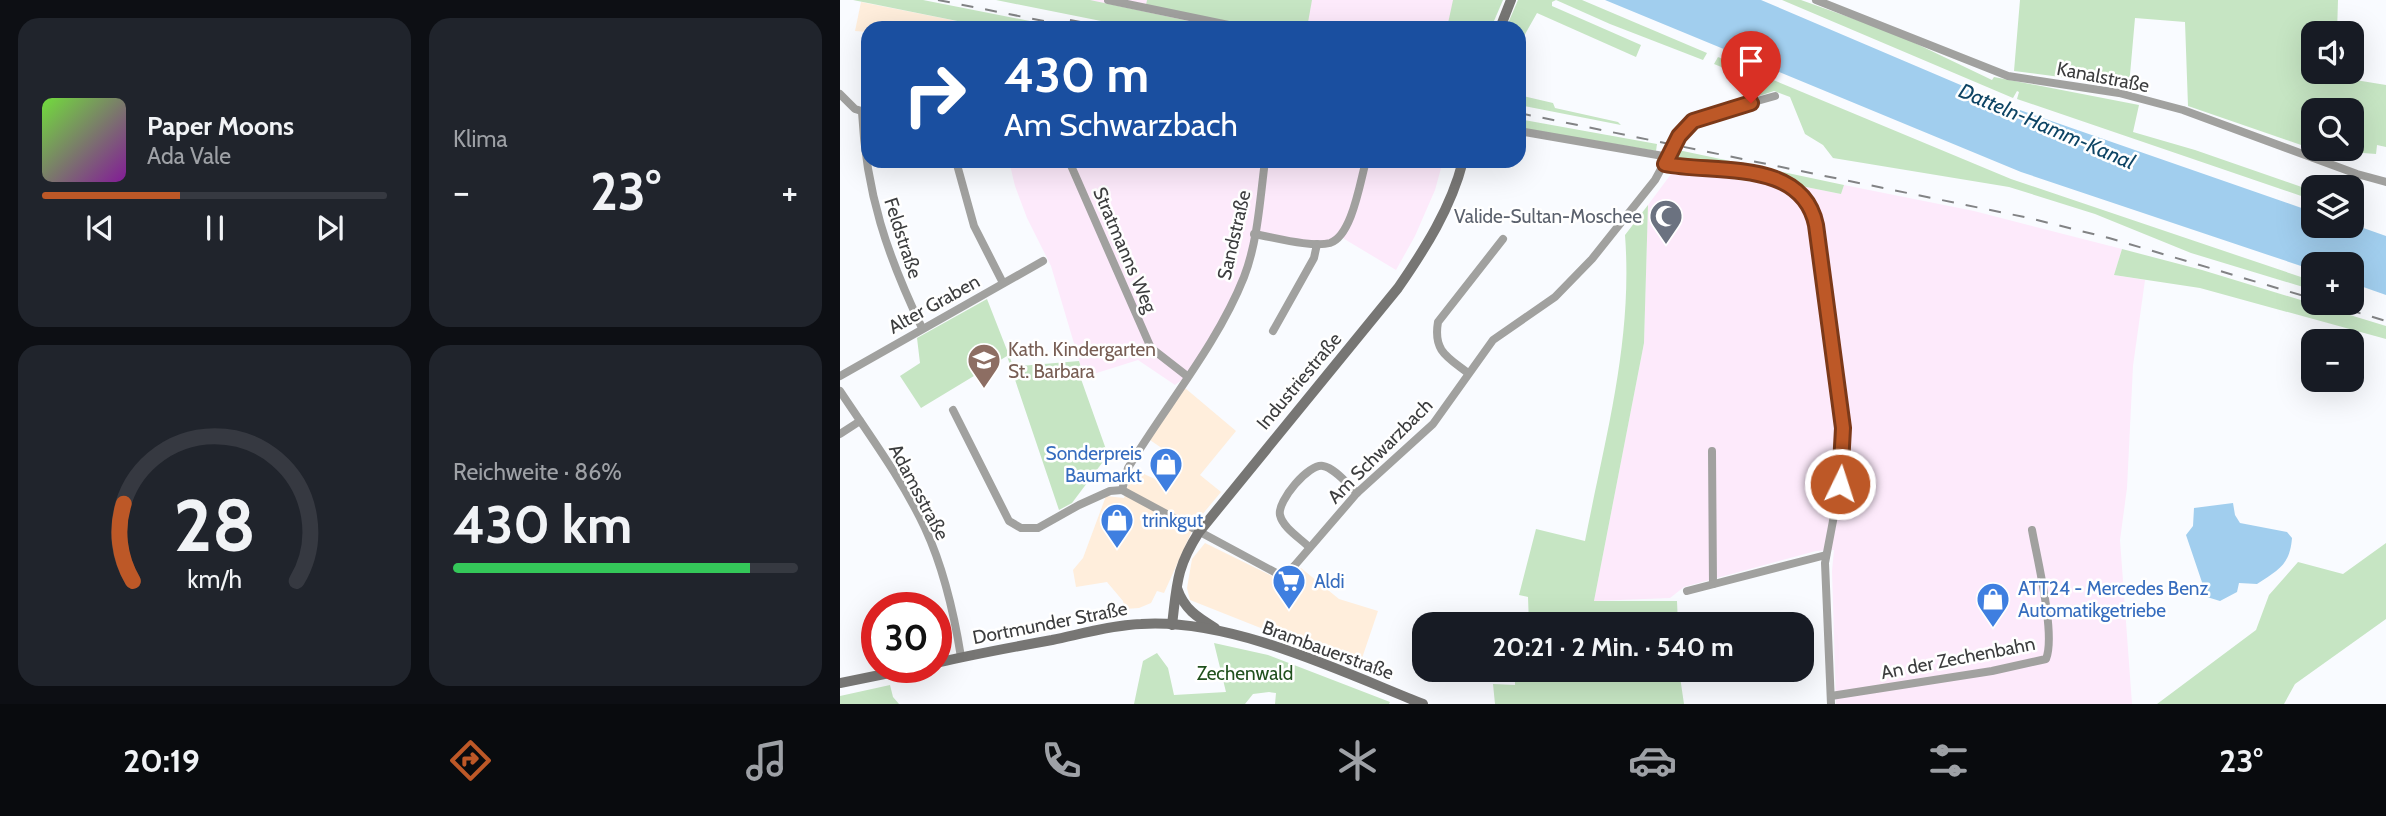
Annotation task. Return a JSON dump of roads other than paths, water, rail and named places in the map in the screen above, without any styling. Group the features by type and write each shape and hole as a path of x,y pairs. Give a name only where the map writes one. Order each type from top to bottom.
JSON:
{"main road":[{"path":"1503,21 1511,0"},
{"name":"Industriestraße","path":"1172,625 1176,582 1186,553 1199,532 1398,288 1425,250 1461,168"},
{"name":"Brambauerstraße","path":"1176,582 1181,601 1187,609 1220,632"},
{"name":"Dortmunder Straße","path":"952,659 1097,630 1142,624 1172,625"},
{"name":"Brambauerstraße","path":"1172,625 1220,632 1303,657 1423,704"},
{"path":"840,683 861,679"}],"street":[{"path":"1108,0 1209,21"},
{"name":"Kanalstraße","path":"1816,0 2008,76 2119,93 2183,110 2357,174 2386,182"},
{"path":"840,94 855,109 861,111"},
{"name":"Am Schwarzbach","path":"1199,532 1280,575 1287,573 1357,493 1433,424 1493,340 1555,297 1592,259 1667,161 1679,136 1693,121 1775,96"},
{"path":"1526,132 1667,161 1774,178 1797,191 1805,199 1814,217 1843,428 1840,484 1826,555 1831,700"},
{"name":"Feldstraße","path":"868,168 876,211 897,276 922,328"},
{"path":"958,168 974,226 1003,283"},
{"name":"Stratmanns Weg","path":"1072,168 1151,348 1187,376"},
{"name":"Sandstraße","path":"1122,491 1123,478 1128,468 1226,318 1245,274 1264,168"},
{"path":"1254,234 1317,244 1330,243 1341,237 1348,224 1364,168"},
{"path":"1468,373 1442,354 1435,337 1438,322 1503,239"},
{"path":"1273,331 1314,258 1317,244"},
{"name":"Alter Graben","path":"840,376 1043,261"},
{"name":"Adamsstraße","path":"840,391 905,490 926,529 944,580 961,657"},
{"path":"953,410 1009,521 1021,528 1038,528 1089,500 1110,491 1122,491 1199,532"},
{"path":"840,434 860,421"},
{"path":"1712,452 1713,584"},
{"path":"1309,547 1284,524 1280,513 1283,500 1309,470 1316,466 1326,467 1357,493"},
{"name":"An der Zechenbahn","path":"1831,700 2046,659 2049,645 2046,617 2032,530"},
{"path":"1687,591 1826,555"}],"water":[{"name":"Datteln-Hamm-Kanal","path":"1605,0 1761,0 2017,109 2301,208 2301,238 2364,238 2364,228 2386,236 2386,295 2364,287 2364,252 2301,252 2301,266 2021,172"},
{"path":"2233,503 2240,523 2287,532 2292,538 2291,547 2286,561 2277,570 2257,584 2239,583 2237,592 2220,601 2207,597 2186,535 2193,526 2194,508"}],"railway":[{"path":"938,0 1044,21"},
{"path":"1070,20 1075,21"},
{"path":"1526,114 2029,218 2109,238 2301,295"},
{"path":"2364,314 2386,321"}],"place":[{"name":"Valide-Sultan-Moschee","path":"1666,246"},
{"name":"Kath. Kindergarten St. Barbara","path":"984,390"},
{"name":"Sonderpreis Baumarkt","path":"1166,494"},
{"name":"trinkgut","path":"1117,550"},
{"name":"Aldi","path":"1289,611"},
{"name":"ATT24 - Mercedes Benz Automatikgetriebe","path":"1993,629"}],"park label":[{"name":"Zechenwald","path":"1245,673"}]}
